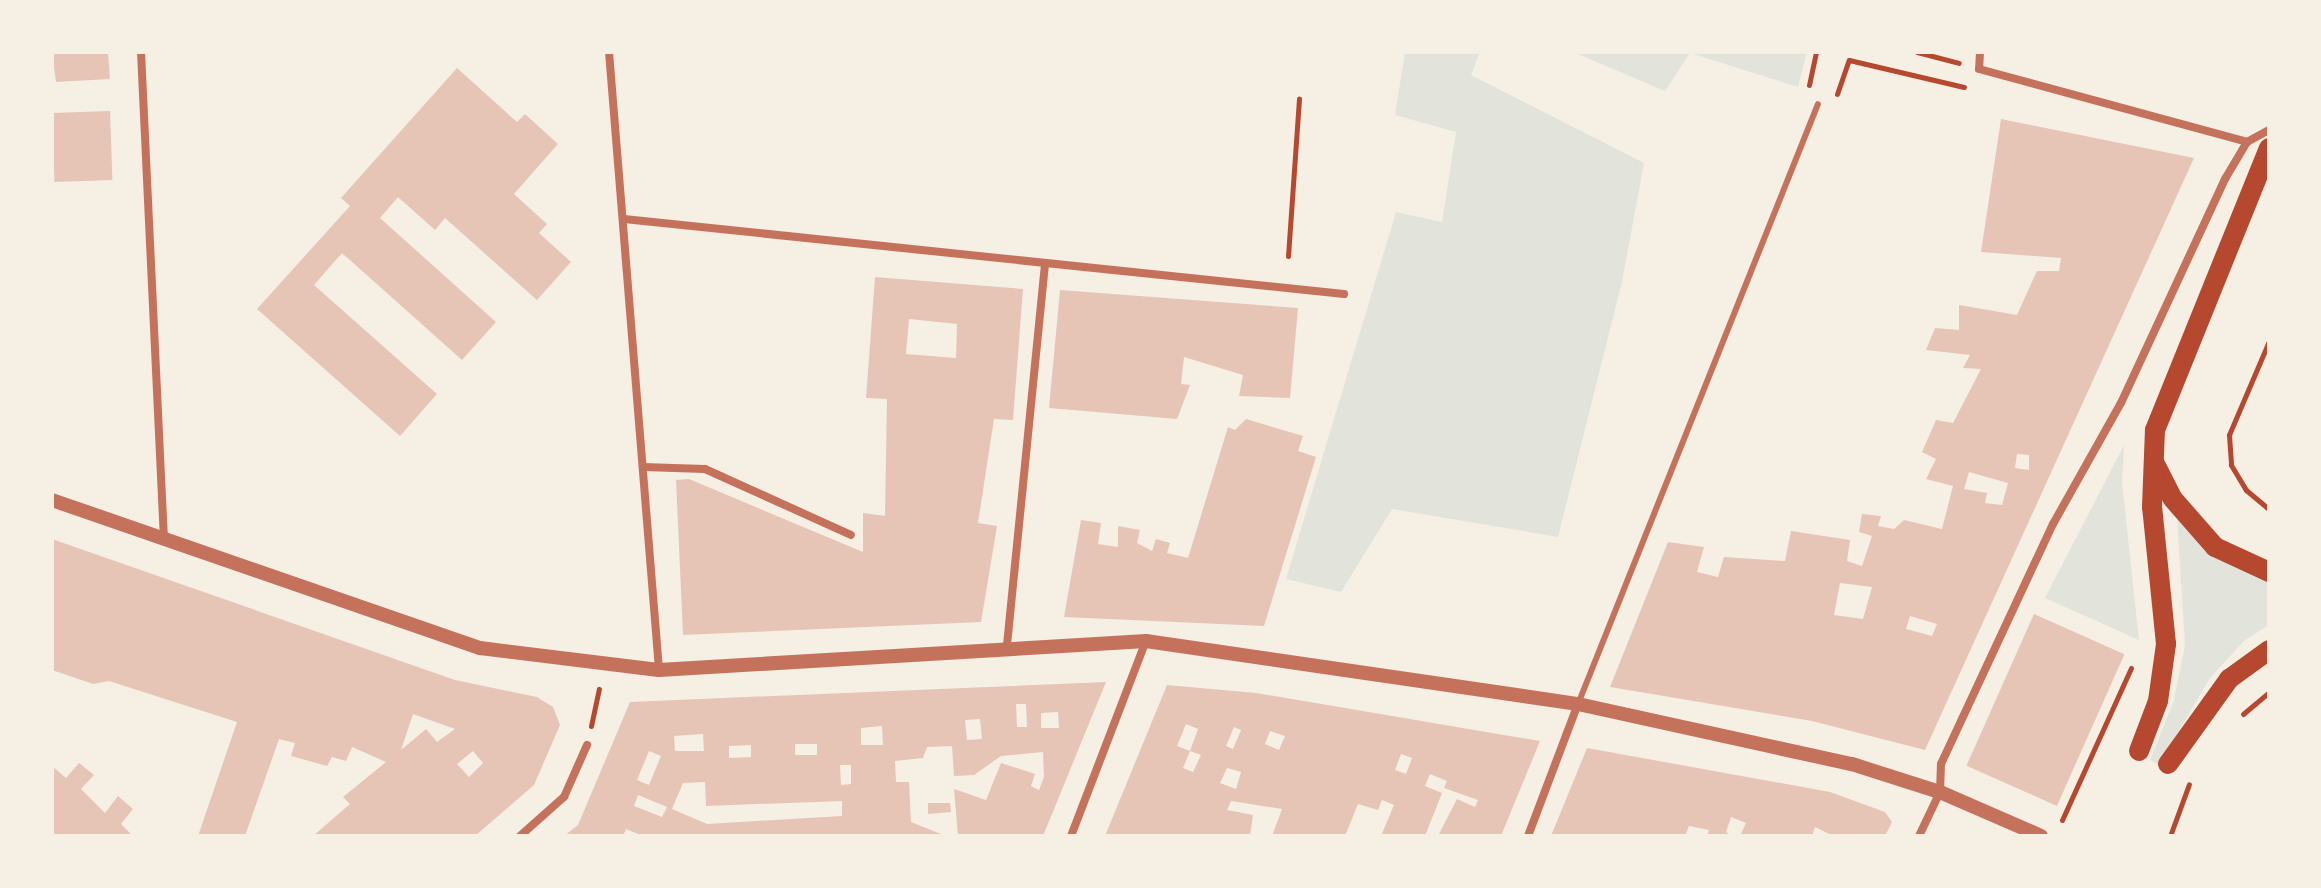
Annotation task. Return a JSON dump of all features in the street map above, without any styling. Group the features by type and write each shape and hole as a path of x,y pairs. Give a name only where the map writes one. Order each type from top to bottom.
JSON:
{"main road":[{"path":"2139,751 2158,701 2166,644 2152,457 2161,412 2254,196 2269,148"},
{"path":"2152,457 2173,499 2215,547 2269,572"},
{"path":"2168,764 2229,679 2269,650"}],"street":[{"path":"141,52 164,539"},
{"path":"609,52 659,670"},
{"path":"1980,52 1979,69 2247,142"},
{"path":"1919,836 1940,792 1941,764 2053,524 2121,403 2247,142 2269,130"},
{"path":"624,219 1344,294"},
{"path":"1007,645 1045,264"},
{"path":"643,467 705,469 851,535"},
{"path":"52,500 480,648 659,670 1007,645 1146,641 1578,704 1852,764 1940,792 2041,836"},
{"path":"1071,836 1146,641"},
{"path":"1528,836 1578,704"},
{"path":"520,836 564,797 587,745"}],"lane":[{"path":"1578,704 1818,104"}],"path":[{"path":"1808,89 1816,52"},
{"path":"1917,52 1964,65"},
{"path":"1835,97 1849,60 1964,87"},
{"path":"1288,256 1299,98"},
{"path":"2269,341 2229,435 2231,465 2246,490 2269,509"},
{"path":"2062,820 2136,657"},
{"path":"587,745 599,688"}],"shaded area":[{"path":"1405,52 1480,52 1471,75 1644,163 1622,282 1558,537 1392,509 1341,592 1286,579 1396,212 1442,222 1456,132 1395,115"},
{"path":"1573,52 1807,52 1798,87 1690,53 1665,91"},
{"path":"2124,445 2122,482 2139,640 2045,598"},
{"path":"2177,518 2219,559 2269,581 2269,625 2245,640 2210,678 2159,765 2150,760 2174,700 2185,645"}],"building":[{"path":"52,52 108,52 110,79 56,82"},
{"path":"457,68 517,122 525,114 558,144 514,194 547,224 539,233 571,262 537,300 445,218 435,230 398,197 380,218 496,322 462,360 342,253 314,285 437,394 400,436 257,309 350,206 341,198"},
{"path":"110,111 112,180 54,182 52,113"},
{"path":"2001,119 2194,158 1925,750 1812,721 1610,687 1668,542 1704,547 1697,572 1718,577 1724,557 1785,561 1791,531 1850,540 1847,561 1862,566 1872,536 1859,532 1862,514 1881,516 1878,526 1894,529 1904,520 1942,529 1953,486 1926,479 1936,459 1922,452 1936,420 1953,423 1981,369 1963,368 1970,355 1926,350 1935,328 1959,330 1959,305 2017,315 2037,271 2059,271 2061,258 1981,252","holes":["2017,454 2029,455 2029,470 2015,468","1969,472 2008,483 2002,505 1985,503 1987,493 1964,489","1840,583 1872,587 1863,619 1834,615","1910,616 1937,624 1932,636 1906,629"]},
{"path":"875,277 1023,289 1013,420 994,419 978,523 997,526 981,622 683,635 676,480 689,479 863,552 863,513 885,516 887,399 866,398","holes":["909,319 957,324 956,358 906,354"]},
{"path":"1060,290 1298,308 1290,398 1239,396 1243,375 1184,357 1181,384 1190,385 1177,419 1049,408"},
{"path":"1246,419 1303,436 1298,451 1316,457 1264,626 1064,617 1081,520 1101,523 1098,544 1118,547 1118,526 1140,530 1137,543 1152,551 1156,539 1170,543 1167,553 1188,558 1228,427 1235,430"},
{"path":"52,539 455,680 537,697 553,707 560,725 534,785 475,836 313,836 350,804 343,797 386,762 352,747 346,761 332,757 327,766 291,756 295,743 279,739 245,836 198,836 237,722 109,681 93,684 52,670","holes":["413,714 455,729 437,742 426,729 401,750","473,751 483,763 469,777 457,764"]},
{"path":"2034,614 2124,654 2057,806 1966,766"},
{"path":"1106,682 1043,836 958,836 954,789 986,800 1001,763 1035,774 1031,786 1039,790 1044,777 1043,752 1001,756 974,775 954,776 952,746 927,747 923,758 895,761 896,782 909,782 911,822 946,836 643,836 626,829 623,836 564,836 578,825 630,702","holes":["1016,704 1026,704 1027,727 1017,727","1058,712 1059,728 1041,728 1041,713","980,719 982,739 967,740 965,720","882,726 883,745 861,745 861,728","703,734 704,751 675,751 674,736","795,744 817,744 817,755 795,755","751,745 751,757 729,758 729,746","649,751 661,756 649,785 637,780","840,765 851,765 851,784 841,785","705,782 706,806 842,801 842,816 707,824 672,809 683,783","638,795 667,807 662,817 634,806"]},
{"path":"1167,685 1256,693 1540,741 1501,836 1439,834 1457,799 1475,807 1478,800 1444,788 1447,781 1430,774 1425,786 1442,793 1425,836 1381,836 1394,805 1382,800 1378,810 1358,804 1345,836 1272,836 1282,809 1231,801 1227,810 1253,815 1250,836 1105,836","holes":["1186,724 1198,729 1190,751 1177,746","1234,727 1241,730 1233,749 1226,746","1270,731 1285,736 1279,750 1265,744","1190,751 1201,755 1193,772 1183,768","1401,754 1412,758 1406,774 1395,770","1227,768 1241,772 1236,789 1220,783"]},
{"path":"1587,748 1830,792 1885,812 1892,822 1885,836 1833,836 1815,827 1812,836 1740,836 1746,823 1731,817 1726,832 1732,836 1707,836 1709,830 1689,826 1685,836 1551,836"},
{"path":"79,763 94,775 81,789 105,813 118,796 133,809 121,824 133,836 52,836 52,766 66,778"},
{"path":"928,803 950,803 951,812 928,814"}]}
